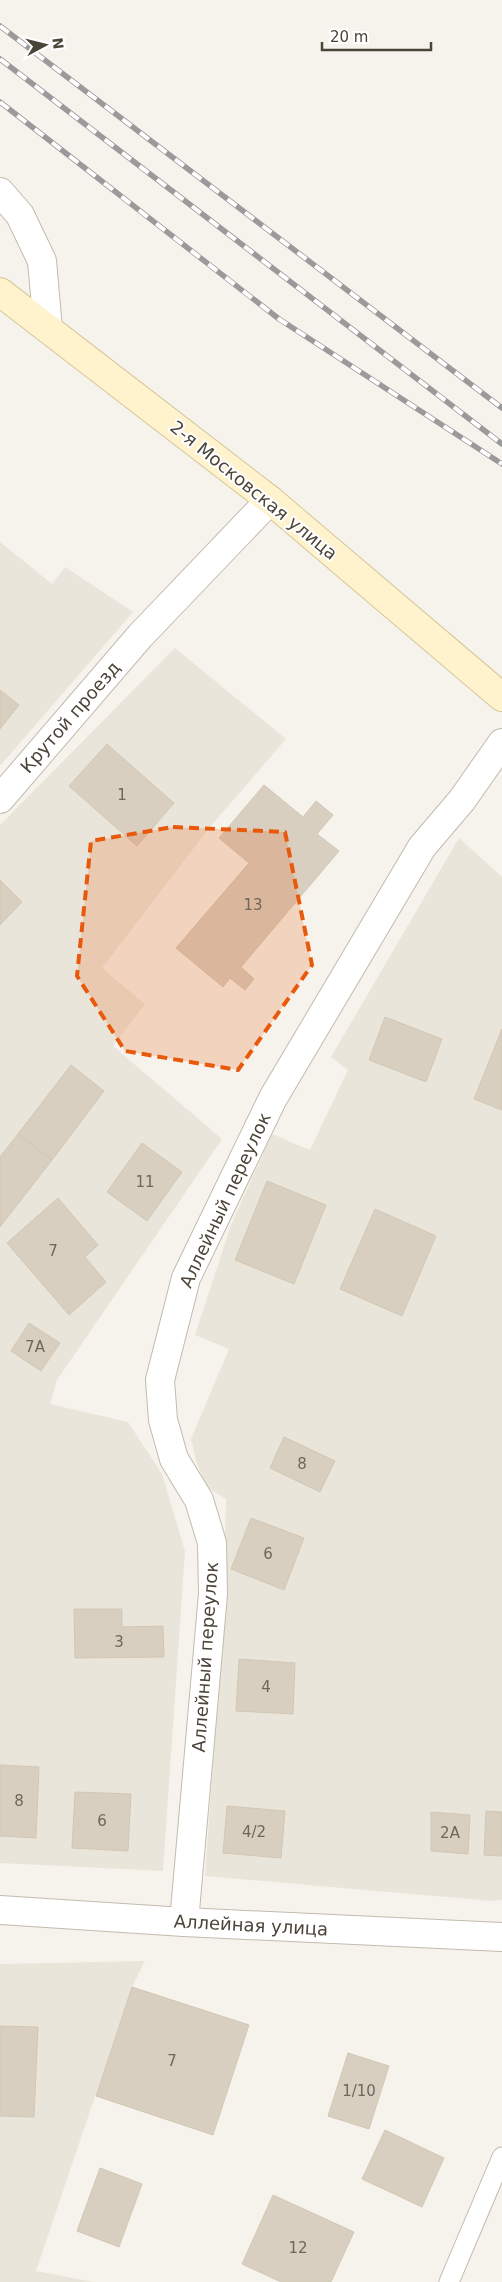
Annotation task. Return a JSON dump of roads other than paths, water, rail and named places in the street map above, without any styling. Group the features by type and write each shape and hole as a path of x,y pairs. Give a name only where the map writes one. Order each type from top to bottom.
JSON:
{"main road":[{"name":"2-я Московская улица","path":"0,292 270,500 502,697"}],"street":[{"path":"0,192 20,215 42,262 48,328"},
{"name":"Крутой проезд","path":"0,799 140,636 270,500"},
{"name":"Аллейный переулок","path":"184,1922 213,1594 212,1543 199,1500 174,1459 163,1420 160,1380 186,1278 278,1090 422,847 462,800 502,743"},
{"name":"Аллейная улица","path":"0,1910 184,1922 502,1936"}],"lane":[{"path":"449,2282 502,2157"}],"railway":[{"path":"0,26 502,408"},
{"path":"0,59 502,444"},
{"path":"0,102 279,319 502,464"}]}
